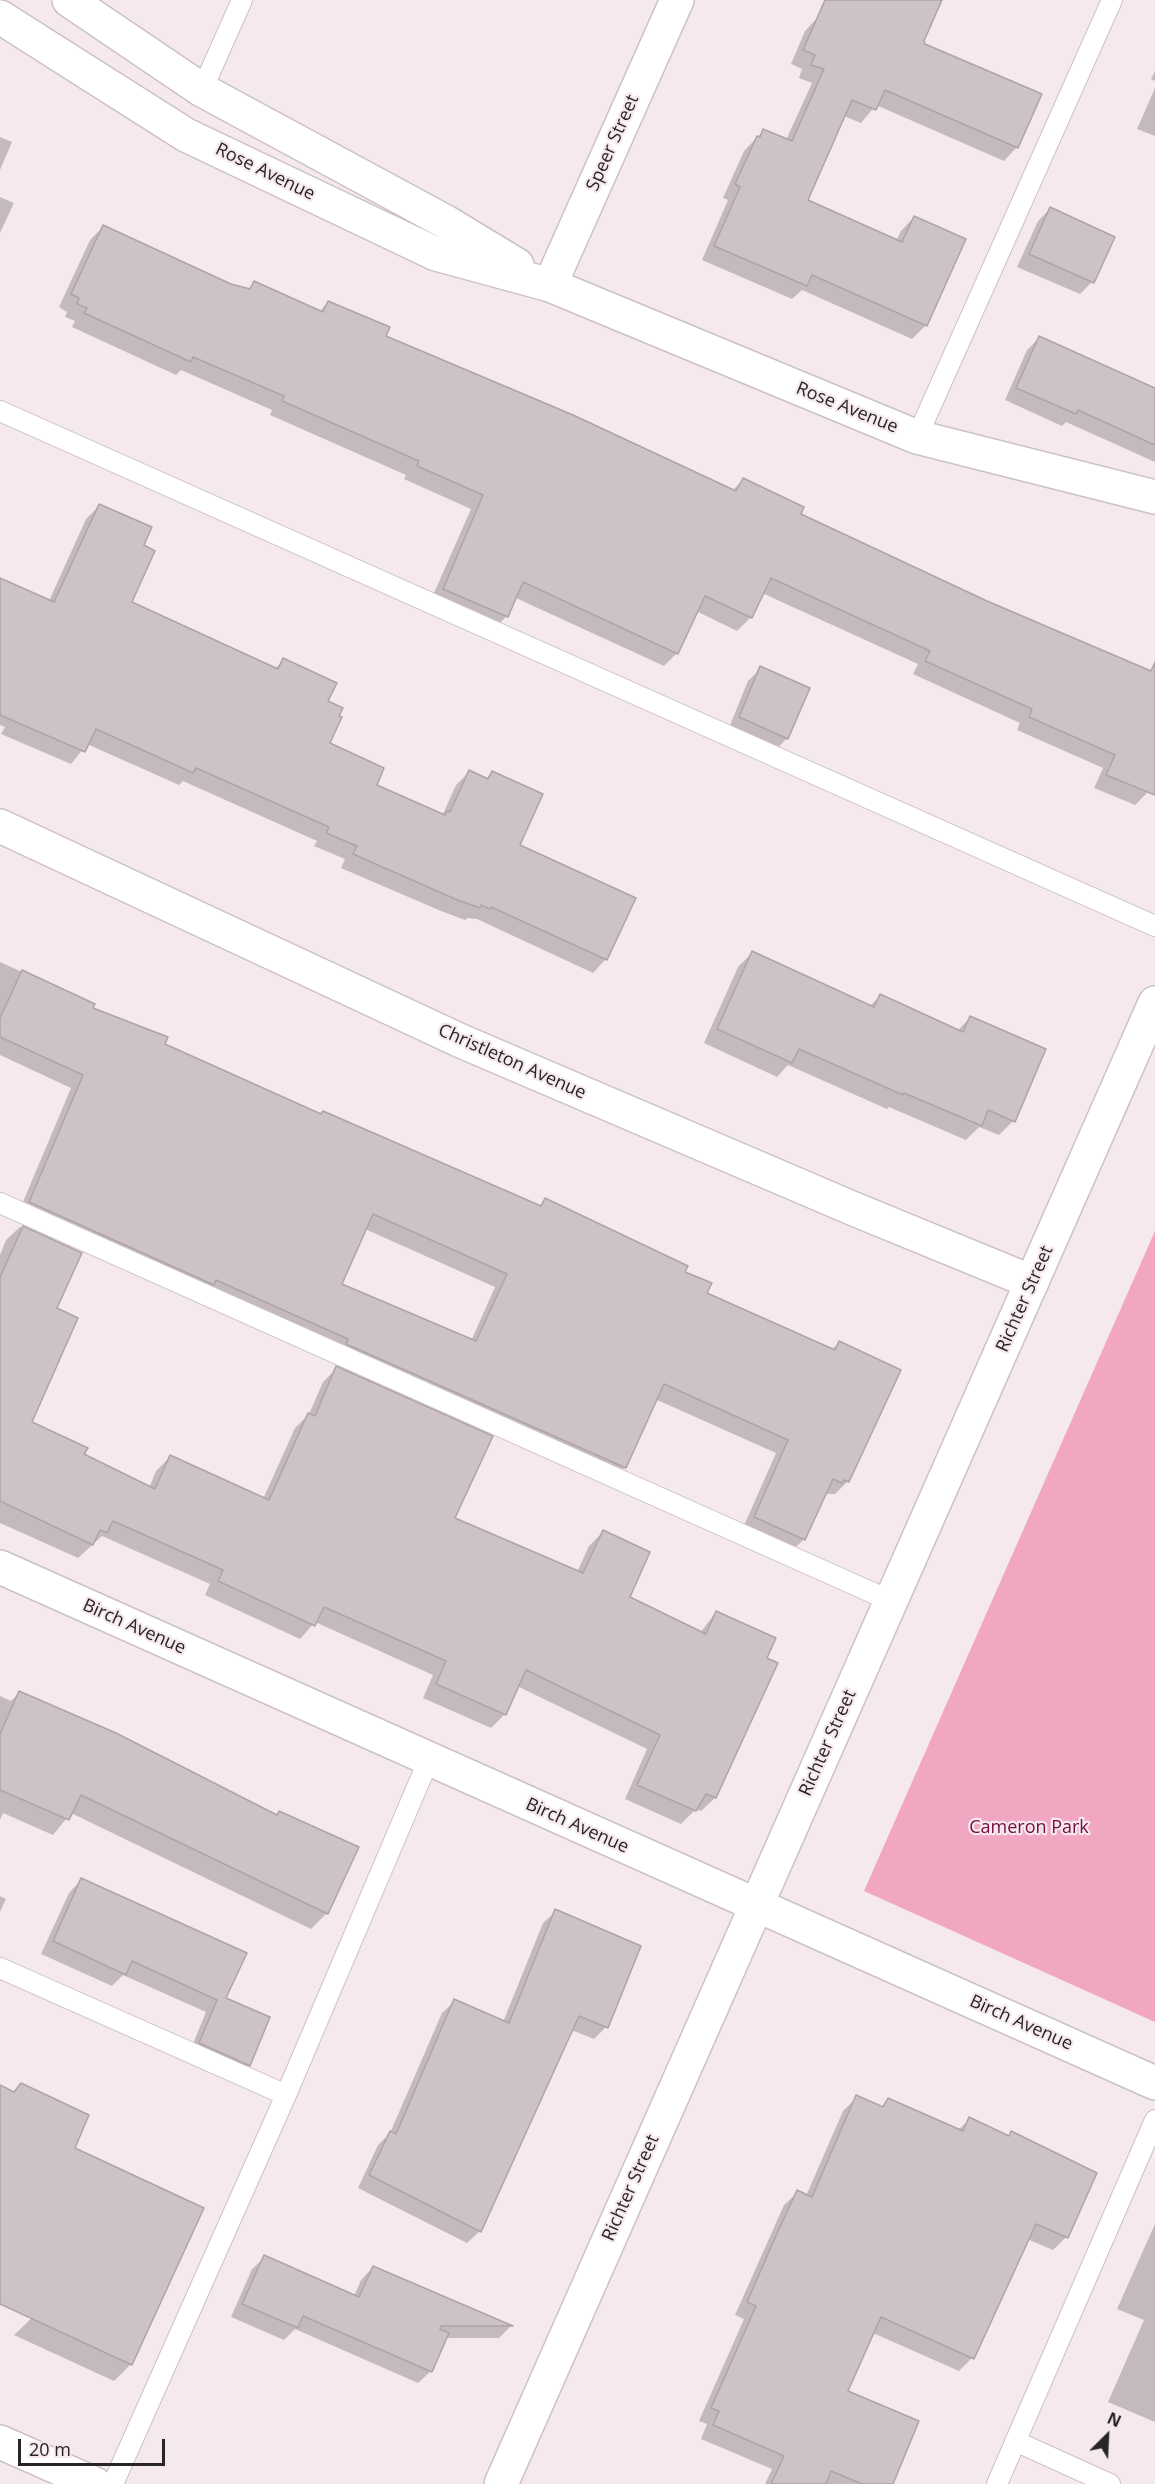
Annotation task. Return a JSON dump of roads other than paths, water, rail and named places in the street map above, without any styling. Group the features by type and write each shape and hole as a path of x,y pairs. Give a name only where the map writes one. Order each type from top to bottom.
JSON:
{"street":[{"name":"Rose Avenue","path":"69,0 202,90 446,222 550,285"},
{"name":"Speer Street","path":"550,285 677,0"},
{"name":"Rose Avenue","path":"0,17 186,135 436,254 550,285 917,437 1155,497"},
{"name":"Christleton Avenue","path":"0,826 461,1041 854,1209 1032,1282"},
{"name":"Richter Street","path":"501,2484 1155,1003"},
{"name":"Birch Avenue","path":"0,1567 1155,2083"},
{"path":"0,2442 95,2484"}],"lane":[{"path":"202,90 242,0"},
{"path":"917,437 1112,0"},
{"path":"0,411 1155,926"},
{"path":"0,1203 891,1601"},
{"path":"112,2484 285,2096 429,1759"},
{"path":"0,1968 285,2096"},
{"path":"997,2484 1155,2120"},
{"path":"1015,2441 1110,2484"}],"park label":[{"name":"Cameron Park","path":"1029,1828"}]}
